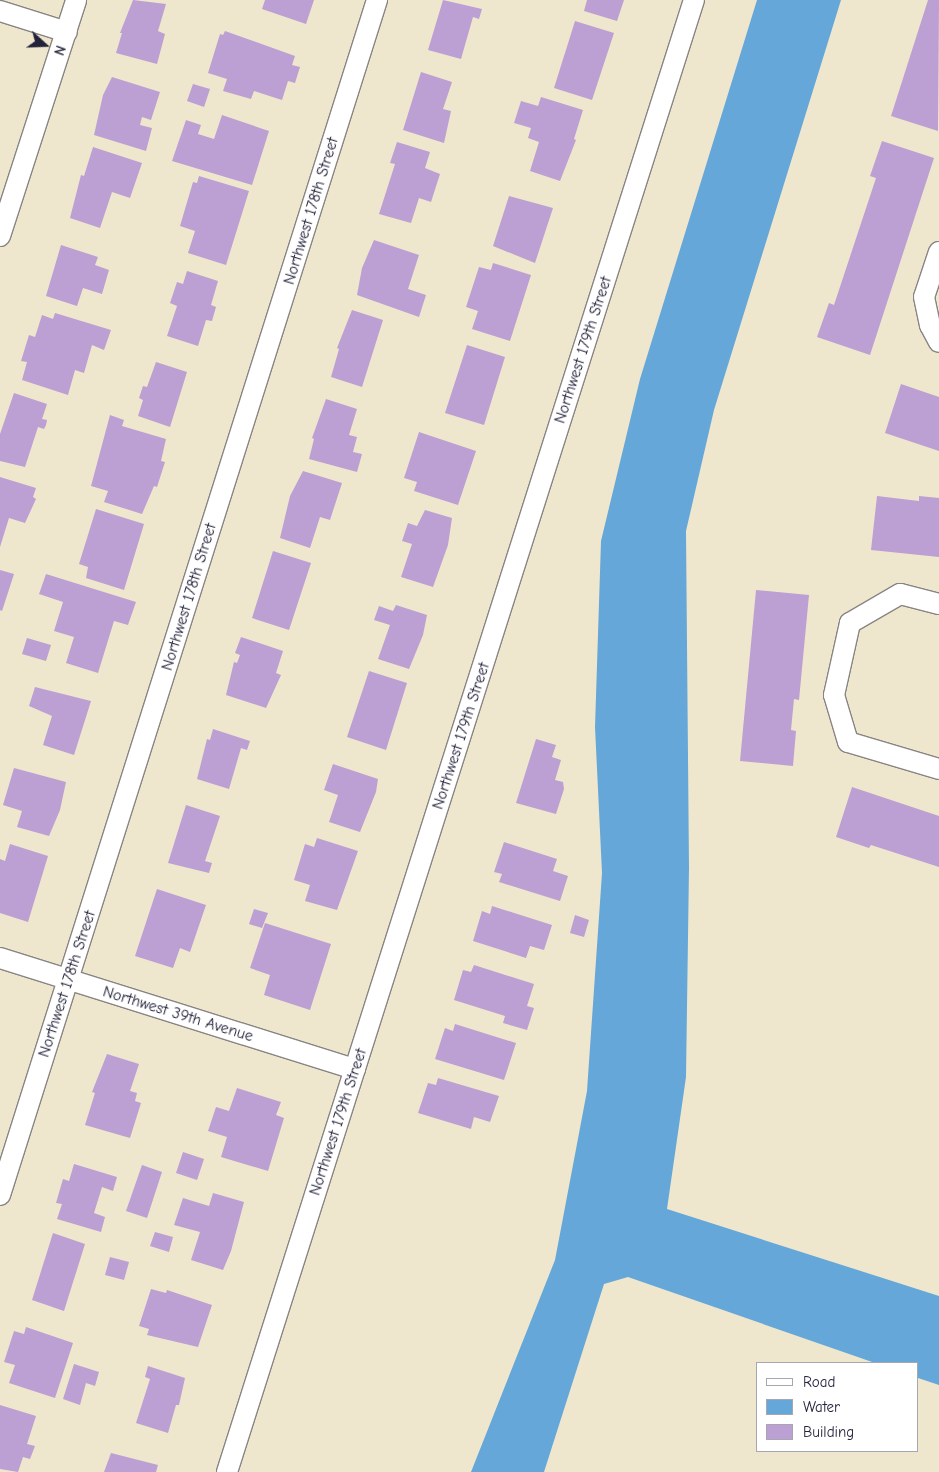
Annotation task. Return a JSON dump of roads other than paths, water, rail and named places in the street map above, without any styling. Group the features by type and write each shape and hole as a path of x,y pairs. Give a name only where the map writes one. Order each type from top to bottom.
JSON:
{"street":[{"path":"0,236 76,0"},
{"name":"Northwest 178th Street","path":"0,1195 377,0"},
{"name":"Northwest 179th Street","path":"227,1472 694,0"},
{"path":"0,11 67,32"},
{"path":"939,252 924,297 930,325 939,342"},
{"path":"939,604 900,594 850,623 834,694 848,742 939,769"},
{"name":"Northwest 39th Avenue","path":"0,958 355,1069"}],"water":[{"path":"757,0 841,0 714,410 686,531 689,868 686,1077 667,1209 939,1296 939,1385 919,1378 919,1362 872,1362 628,1277 604,1284 544,1472 471,1472 555,1260 587,1091 602,873 595,727 601,541 640,379"}]}
